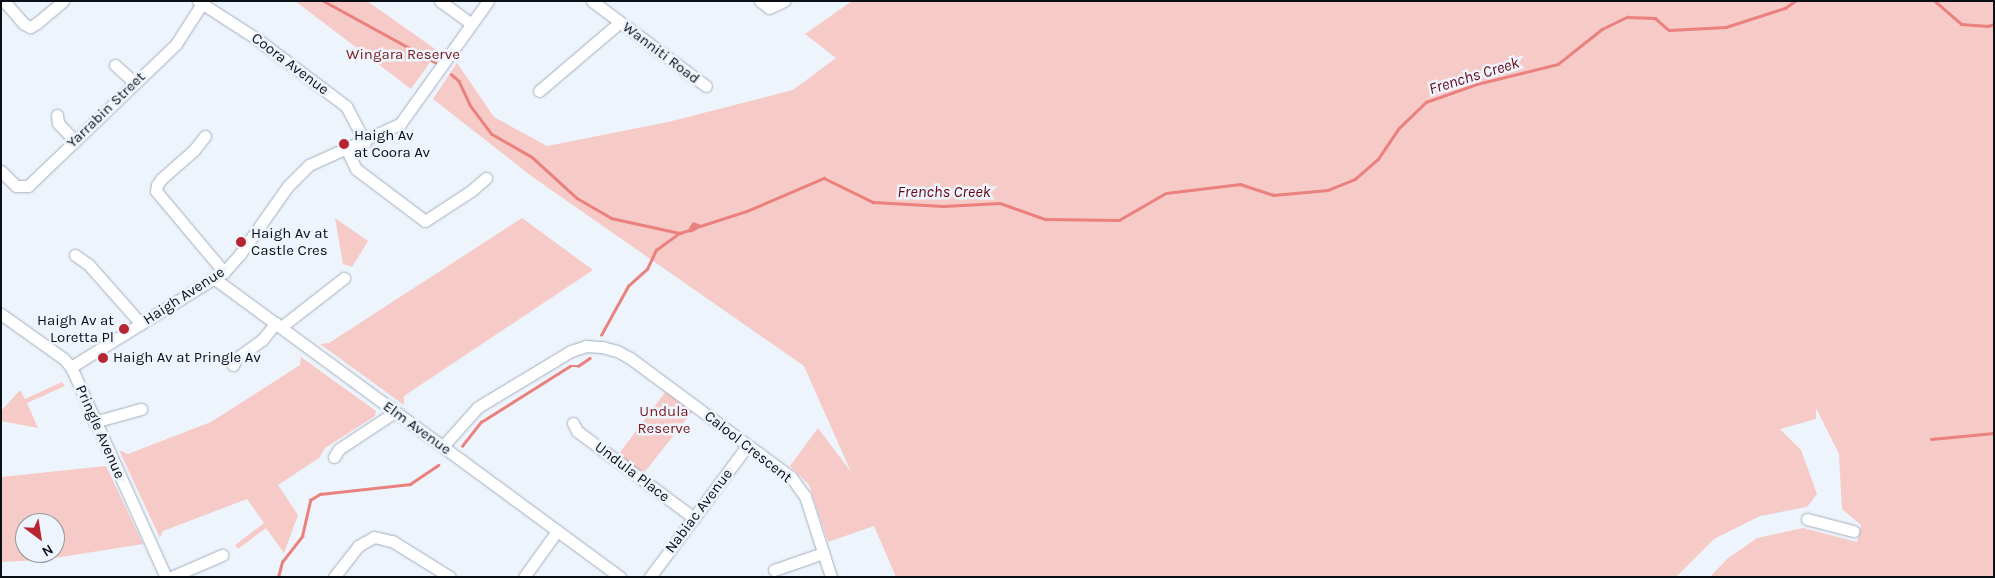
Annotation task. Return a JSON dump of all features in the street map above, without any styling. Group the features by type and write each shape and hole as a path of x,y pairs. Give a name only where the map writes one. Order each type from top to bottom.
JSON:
{"street":[{"path":"4,1 24,24 30,26 37,24 63,1"},
{"path":"440,1 472,24"},
{"name":"Haigh Avenue","path":"71,368 215,280 240,254 299,173 309,166 365,142 400,124 488,1"},
{"name":"Wanniti Road","path":"592,1 706,86"},
{"path":"760,1 769,8 784,1"},
{"name":"Yarrabin Street","path":"1,171 16,186 28,186 176,44 200,3"},
{"name":"Coora Avenue","path":"200,3 258,39 346,106 365,142"},
{"path":"539,91 620,22"},
{"path":"115,65 134,83"},
{"path":"57,115 58,123 74,140"},
{"path":"204,136 194,150 161,180 157,185 156,191 224,272"},
{"path":"347,150 356,169 424,221 471,191 486,178"},
{"path":"75,255 88,264 141,324"},
{"path":"233,365 237,358 344,278"},
{"name":"Elm Avenue","path":"215,280 620,577"},
{"name":"Pringle Avenue","path":"1,314 64,359 71,368 166,577"},
{"name":"Calool Crescent","path":"443,446 478,407 571,351 586,346 602,347 630,358 791,477 804,496 831,577"},
{"path":"94,422 140,409"},
{"path":"334,457 339,449 395,412"},
{"name":"Undula Place","path":"573,423 577,431 694,518"},
{"name":"Nabiac Avenue","path":"650,577 747,446"},
{"path":"1807,519 1853,531"},
{"path":"524,577 557,531"},
{"path":"334,577 358,546 374,537 392,541 450,577"},
{"path":"774,570 823,553"},
{"path":"171,577 222,555"}],"green space":[{"name":"Wingara Reserve","path":"295,1 367,1 438,51 411,89"},
{"path":"852,1 1994,1 1994,577 1710,577 1727,559 1757,538 1803,528 1857,542 1861,525 1842,509 1839,454 1816,408 1816,419 1780,429 1801,450 1817,494 1807,507 1760,516 1714,539 1676,577 896,577 874,526 828,542 809,485 790,466 818,428 851,472 804,366 534,178 433,99 457,63 494,117 547,146 668,122 793,90 836,58 805,34"},
{"path":"335,218 368,241 352,267 343,264"},
{"path":"522,218 593,270 404,396 404,405 320,344 329,343"},
{"path":"301,357 376,411 375,416 325,448 319,458 278,485 298,515 284,553 266,528 238,549 235,545 264,523 247,499 163,531 160,538 119,450 128,454 211,422 300,365"},
{"path":"62,382 65,386 27,403 38,428 1,421 1,411 20,390 25,399"},
{"name":"Undula Reserve","path":"669,387 696,407 640,478 615,459"},
{"path":"106,466 143,544 65,556 65,513 15,513 15,561 1,562 1,477"}],"shaded area":[{"path":"693,222 704,226 690,233 689,228"}],"waterway":[{"path":"324,1 435,62"},
{"name":"Frenchs Creek","path":"700,226 747,211 824,178 873,202 943,206 1000,203 1045,219 1119,220 1166,193 1240,184 1273,195 1328,190 1355,179 1378,159 1398,129 1426,102 1477,84 1558,64 1602,29 1627,17 1655,18 1669,30 1726,27 1785,8 1795,1"},
{"name":"Frenchs Creek","path":"1935,1 1961,24 1988,26 1994,24"},
{"name":"Frenchs Creek","path":"451,74 459,81 470,105 492,134 532,157 577,198 611,218 680,233 692,229"},
{"path":"601,335 628,286 647,269 656,250 679,233"},
{"path":"462,446 481,422 570,366 578,366 590,358"},
{"path":"1931,439 1994,433"},
{"path":"278,577 282,562 302,536 310,500 320,494 410,484 438,465"}],"place":[{"name":"Haigh Av at Coora Av","path":"344,144"},
{"name":"Haigh Av at Castle Cres","path":"241,242"},
{"name":"Haigh Av at Loretta Pl","path":"124,329"},
{"name":"Haigh Av at Pringle Av","path":"103,358"}]}
